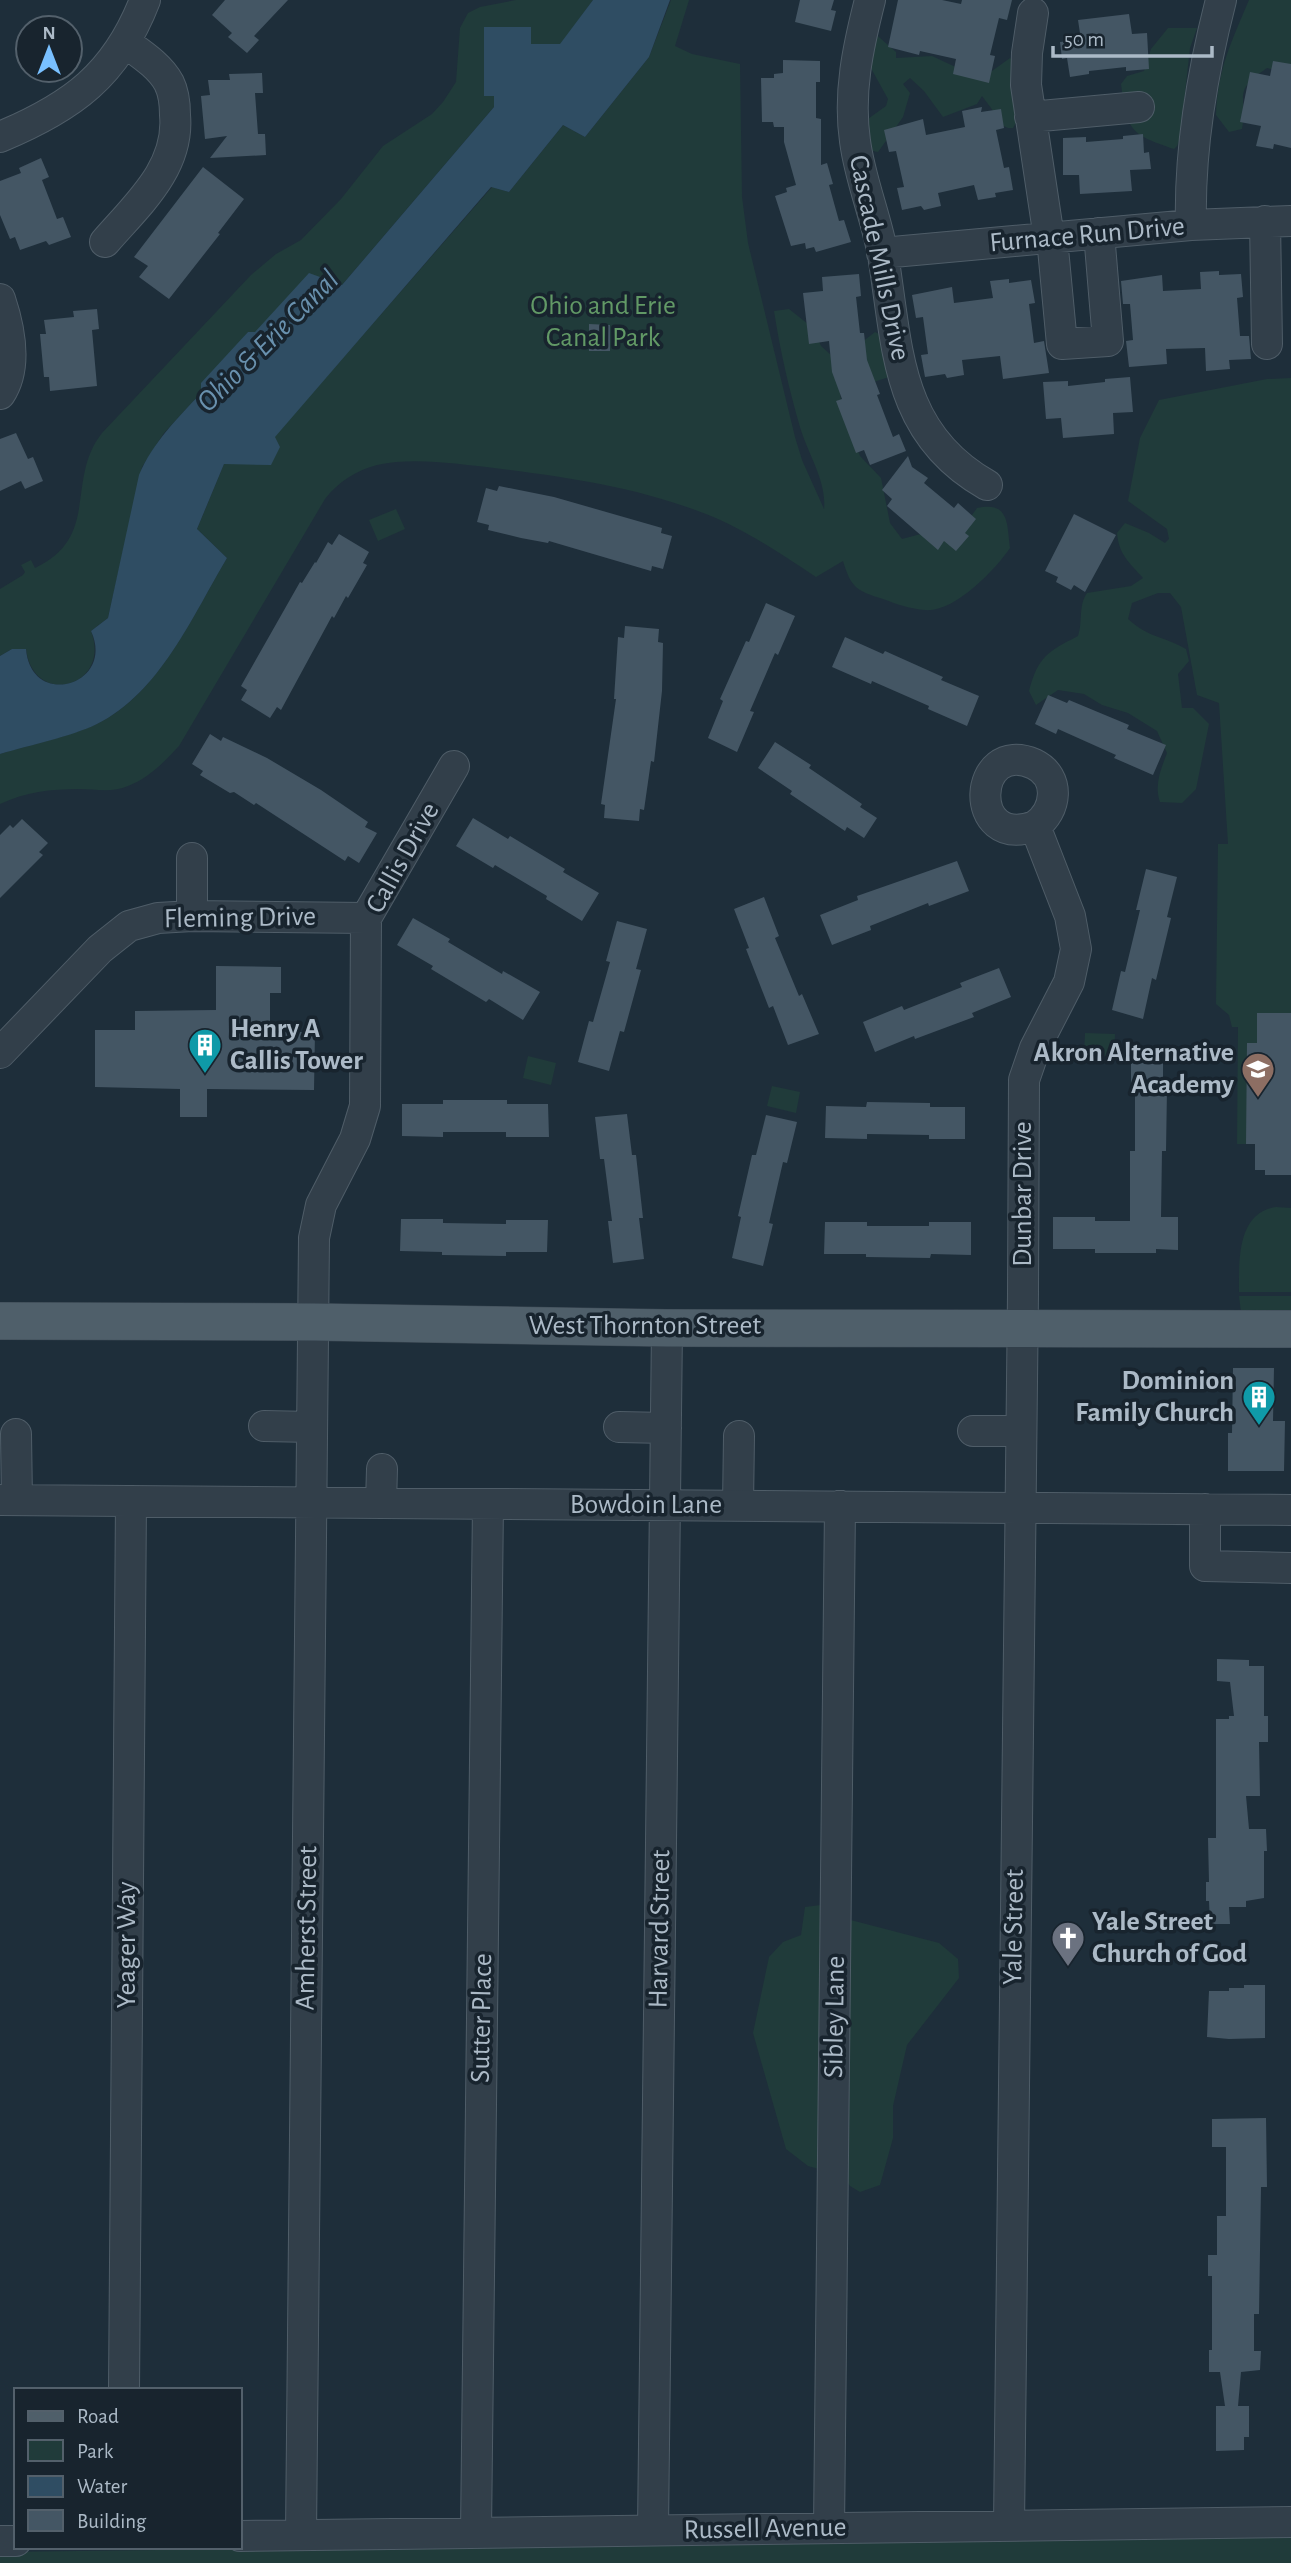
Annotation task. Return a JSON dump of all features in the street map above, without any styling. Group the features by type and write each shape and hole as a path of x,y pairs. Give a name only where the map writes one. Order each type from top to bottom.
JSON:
{"main road":[{"name":"West Thornton Street","path":"0,1321 313,1322 667,1328 1291,1329"}],"street":[{"path":"0,137 50,115 72,100 112,62 126,43 145,0"},
{"name":"Cascade Mills Drive","path":"870,0 860,41 851,106 858,159 882,253 899,362 916,410 939,449 968,475 987,485"},
{"path":"1191,225 1196,120 1204,69 1220,0"},
{"path":"1033,13 1026,70 1030,117 1050,238 1062,344 1108,341 1099,233"},
{"path":"105,242 165,169 176,129 169,83 154,65 126,43"},
{"path":"1030,117 1139,107"},
{"path":"1267,344 1278,221"},
{"name":"Furnace Run Drive","path":"882,253 1191,225 1278,221"},
{"path":"0,299 9,334 10,354 8,382 0,394"},
{"name":"Callis Drive","path":"313,1322 314,1238 317,1221 328,1188 355,1139 365,1106 366,918 454,766"},
{"name":"Dunbar Drive","path":"1023,1329 1024,1080 1035,1048 1069,982 1076,949 1070,916 1035,826"},
{"path":"192,858 192,916"},
{"name":"Fleming Drive","path":"0,1053 116,934 129,926 145,921 192,916 366,918"},
{"name":"Amherst Street","path":"301,2535 313,1322"},
{"name":"Harvard Street","path":"653,2530 667,1328"},
{"name":"Yale Street","path":"1009,2526 1023,1329"},
{"path":"264,1426 312,1427"},
{"path":"619,1427 666,1428"},
{"path":"973,1431 1021,1431"},
{"path":"8,1500 16,1434"},
{"path":"738,1505 739,1436"},
{"path":"381,1503 382,1469"},
{"name":"Bowdoin Lane","path":"8,1500 1291,1510"},
{"name":"Yeager Way","path":"124,2388 131,1501"},
{"name":"Sutter Place","path":"476,2533 488,1504"},
{"name":"Sibley Lane","path":"830,2528 840,1506"},
{"path":"1205,1509 1205,1566 1291,1568"},
{"name":"Russell Avenue","path":"242,2536 1291,2522"}],"green space":[{"path":"516,0 593,0 561,44 531,44 530,27 484,96 494,96 494,107 342,285 255,333 248,332 201,393 164,433 142,467 108,618 91,631 95,650 91,666 82,677 69,684 56,684 42,679 32,668 26,649 12,649 0,656 0,589 23,575 25,572 21,565 31,560 35,568 55,555 68,540 75,524 91,451 102,433 251,275 276,254 301,240 341,199 383,146 432,114 443,102 456,82 460,28 468,13 480,7"},
{"name":"Ohio and Erie Canal Park","path":"671,0 689,0 675,46 692,54 740,64 742,197 748,243 795,437 824,509 823,489 803,437 792,398 774,311 789,309 813,328 821,346 831,355 861,343 875,332 889,339 893,365 889,377 840,393 842,408 860,456 881,478 890,523 902,539 932,531 955,539 977,508 995,508 1001,511 1007,523 1010,548 1003,557 961,598 936,609 925,610 861,591 852,583 843,561 816,577 735,527 680,505 628,490 575,479 450,463 421,461 377,465 348,478 325,499 179,746 162,764 143,779 122,788 48,791 0,804 0,754 87,728 119,711 139,693 173,651 227,558 197,529 224,464 274,437 492,187 509,192 563,125 585,137 649,57"},
{"path":"1249,0 1291,0 1291,74 1267,68 1256,76 1243,94 1242,129 1229,132 1216,115 1219,83 1226,56"},
{"path":"1168,28 1197,28 1190,48 1180,138 1174,149 1148,139 1133,128 1126,112 1121,84 1127,76 1144,71 1151,49"},
{"path":"872,31 896,52 896,58 932,56 979,75 992,71 1010,58 1019,65 1021,114 1013,128 997,123 994,112 982,96 977,104 943,117 924,91 910,78 903,84 910,93 903,117 878,152 868,150 865,121 886,106 888,99 867,61"},
{"path":"1291,378 1291,1013 1257,1013 1257,1043 1246,1144 1237,1144 1238,1027 1232,1027 1229,1015 1216,1004 1218,844 1228,844 1219,703 1197,695 1181,607 1170,593 1158,593 1132,603 1128,619 1150,633 1186,649 1189,661 1178,674 1182,708 1193,708 1209,724 1196,789 1182,803 1160,802 1158,783 1167,753 1157,731 1128,713 1102,705 1084,694 1058,690 1036,705 1029,691 1036,670 1045,657 1078,636 1082,603 1087,593 1131,586 1143,578 1120,547 1117,533 1125,523 1165,543 1169,539 1167,529 1128,501 1140,438 1159,400 1267,379"},
{"path":"396,509 405,529 378,541 369,520"},
{"path":"1085,1033 1115,1034 1114,1057 1084,1055"},
{"path":"528,1056 556,1063 551,1085 523,1078"},
{"path":"772,1086 800,1092 796,1113 767,1106"},
{"path":"1276,1207 1291,1208 1291,1292 1239,1292 1240,1253 1247,1228 1263,1211"},
{"path":"1239,1296 1291,1296 1291,1312 1241,1312"},
{"path":"829,1904 826,2171 808,2166 786,2149 753,2033 769,1957 783,1942 801,1935 805,1907"},
{"path":"843,1918 939,1943 958,1959 959,1978 907,2045 893,2106 893,2138 880,2185 860,2192 850,2186 841,2173"},
{"path":"1291,2536 1291,2563 0,2563 0,2552"}],"water":[{"name":"Ohio & Erie Canal","path":"593,0 670,0 649,57 585,137 563,125 509,192 491,187 275,437 280,447 271,465 224,464 197,529 227,558 173,651 139,693 119,710 86,729 0,754 0,656 12,649 26,649 31,668 42,680 55,684 70,683 83,677 92,665 96,650 91,631 108,618 139,475 159,441 201,393 201,383 248,332 255,332 309,273 342,285 494,107 494,96 484,96 484,27 531,27 531,44 560,44"}],"building":[{"path":"225,0 288,0 254,36 259,40 247,53 228,37 232,33 212,15"},
{"path":"800,0 834,0 831,10 836,11 831,31 795,22"},
{"path":"898,0 942,0 961,4 962,0 1012,0 1007,20 999,18 990,55 995,56 989,83 953,74 956,59 920,51 919,55 888,47"},
{"path":"1129,14 1132,34 1147,33 1149,69 1126,71 1126,67 1089,71 1089,74 1070,77 1067,58 1062,59 1060,42 1081,40 1078,20"},
{"path":"783,60 820,61 820,82 816,82 816,118 821,119 821,165 827,163 833,184 829,185 839,221 844,220 851,242 816,252 814,247 806,249 805,243 791,246 775,196 796,185 784,142 784,127 774,127 773,122 762,122 761,78 774,78 774,74 783,73"},
{"path":"1273,61 1291,64 1291,148 1274,144 1273,149 1256,146 1261,126 1240,122 1250,72 1270,76"},
{"path":"262,73 263,93 255,93 258,134 265,134 266,155 210,158 227,136 205,139 201,96 210,95 208,80 230,80 229,74"},
{"path":"982,107 981,112 1001,109 1004,128 996,130 1004,168 1009,167 1013,190 978,200 974,185 938,193 941,206 924,210 921,206 902,210 897,188 904,187 896,151 889,152 884,130 923,119 926,135 965,127 962,111"},
{"path":"1143,134 1144,153 1149,152 1151,169 1130,170 1132,191 1080,194 1079,175 1063,175 1063,138 1086,137 1086,142 1123,139 1123,136"},
{"path":"41,158 49,177 42,180 57,219 63,217 71,237 49,245 46,241 20,250 15,237 10,239 0,215 0,181 21,173 19,168"},
{"path":"203,167 244,199 169,299 139,277 148,266 134,257"},
{"path":"1219,271 1219,275 1241,274 1243,297 1237,298 1240,336 1249,336 1251,359 1229,360 1230,369 1206,371 1205,348 1166,349 1167,364 1129,367 1126,341 1133,340 1130,304 1123,304 1121,281 1162,275 1163,291 1201,289 1200,272"},
{"path":"859,274 861,296 856,297 860,333 864,333 867,360 893,437 899,434 906,451 870,465 864,450 856,453 836,401 842,399 832,372 829,341 809,344 803,293 823,291 822,277"},
{"path":"1009,279 1009,283 1031,280 1035,303 1029,304 1034,343 1044,341 1049,373 1003,379 1000,356 962,360 964,375 947,378 945,374 925,377 921,355 928,354 923,317 916,318 912,295 952,287 954,303 993,298 990,281"},
{"path":"97,309 99,329 92,330 97,386 50,391 49,377 44,377 40,334 46,334 44,320 74,317 73,311"},
{"path":"589,324 610,325 610,351 589,351"},
{"path":"1130,377 1133,412 1113,413 1114,434 1063,438 1061,418 1046,419 1043,382 1068,381 1068,386"},
{"path":"16,433 28,459 33,457 43,481 25,489 21,481 0,491 0,439"},
{"path":"908,456 912,467 928,478 924,483 954,508 958,503 976,519 965,533 969,536 956,551 944,541 938,550 887,506 892,499 882,490"},
{"path":"499,486 554,497 662,528 661,533 672,536 663,569 652,566 651,571 549,541 548,543 488,530 489,525 477,522 486,488 497,491"},
{"path":"1074,514 1116,535 1085,592 1074,585 1071,590 1056,582 1058,577 1045,571"},
{"path":"339,534 369,552 363,563 367,565 348,598 346,596 334,618 332,616 281,710 277,707 270,718 241,700 247,690 241,686 300,582 302,583 316,563 328,542 332,545"},
{"path":"766,603 795,616 778,655 775,653 750,711 754,712 737,752 708,738 723,701 720,699"},
{"path":"625,626 659,629 658,642 663,643 662,691 654,762 651,761 644,810 640,809 639,821 604,818 605,805 601,804 616,699 618,637 624,638"},
{"path":"845,637 883,654 885,651 979,696 967,726 872,681 871,684 832,667"},
{"path":"1048,695 1067,703 1069,700 1129,725 1127,729 1166,745 1153,775 1058,729 1056,734 1035,724"},
{"path":"210,734 221,741 223,737 267,758 368,822 365,827 377,833 359,863 348,856 345,861 256,803 254,805 234,792 230,793 200,775 203,771 192,764"},
{"path":"775,742 811,765 809,768 862,804 860,807 877,818 864,838 847,827 845,831 790,794 792,791 758,768"},
{"path":"473,818 508,839 510,836 599,893 582,921 495,865 493,868 456,846"},
{"path":"22,819 48,843 39,852 43,855 0,898 0,835 10,825 13,828"},
{"path":"957,861 969,891 929,906 928,903 870,926 871,930 832,945 820,915 858,900 857,896"},
{"path":"1146,869 1177,877 1167,917 1171,918 1156,980 1152,978 1143,1019 1112,1010 1121,971 1125,972 1140,910 1136,910"},
{"path":"764,897 779,936 775,938 799,996 802,994 819,1034 788,1045 773,1006 769,1008 734,909"},
{"path":"413,918 502,974 503,971 540,992 523,1020 489,999 486,1002 397,945"},
{"path":"617,921 647,929 636,969 641,970 624,1032 620,1031 609,1071 578,1062 610,962 606,961"},
{"name":"Henry A Callis Tower","path":"216,966 281,967 281,993 270,993 270,1032 315,1032 314,1090 207,1089 207,1117 180,1117 180,1089 95,1087 95,1030 135,1030 135,1011 216,1010"},
{"path":"999,968 1011,997 972,1013 974,1017 875,1052 863,1022 902,1006 904,1010 962,987 960,983"},
{"name":"Akron Alternative Academy","path":"1257,1013 1291,1013 1291,1175 1265,1175 1265,1170 1255,1170 1255,1144 1246,1144 1247,1043 1257,1043"},
{"path":"1131,1046 1163,1046 1163,1089 1167,1089 1161,1217 1178,1217 1178,1250 1156,1249 1156,1253 1095,1253 1095,1249 1053,1249 1053,1217 1095,1217 1095,1221 1130,1221 1130,1151 1135,1151 1135,1088 1131,1088"},
{"path":"443,1100 507,1100 507,1104 548,1104 549,1137 506,1137 506,1132 443,1132 443,1137 402,1136 402,1104 443,1104"},
{"path":"867,1102 930,1103 930,1107 965,1107 965,1139 929,1139 929,1135 867,1134 867,1139 825,1138 826,1106 866,1107"},
{"path":"627,1114 632,1155 636,1155 643,1218 639,1218 644,1259 613,1263 608,1221 612,1221 604,1159 600,1159 595,1117"},
{"path":"766,1115 797,1122 787,1163 783,1162 769,1223 773,1224 763,1266 732,1258 741,1217 738,1216 752,1155 756,1155"},
{"path":"401,1219 506,1224 506,1220 548,1220 547,1252 506,1252 506,1256 400,1251"},
{"path":"825,1222 867,1222 867,1226 929,1226 929,1222 971,1222 971,1255 931,1254 930,1258 824,1254"},
{"name":"Dominion Family Church","path":"1233,1368 1274,1368 1273,1421 1285,1421 1284,1471 1228,1471 1228,1433 1232,1433"},
{"path":"1217,1659 1249,1660 1249,1666 1264,1666 1264,1716 1268,1716 1268,1742 1259,1742 1260,1796 1246,1796 1249,1829 1266,1829 1264,1898 1246,1901 1246,1907 1229,1907 1230,1924 1210,1924 1209,1901 1206,1901 1206,1882 1209,1882 1208,1838 1216,1838 1216,1719 1229,1719 1229,1716 1234,1716 1230,1682 1217,1681"},
{"path":"1244,1985 1265,1985 1265,2038 1207,2037 1209,1991 1229,1991 1229,1988 1244,1988"},
{"path":"1266,2118 1267,2187 1261,2187 1259,2314 1254,2314 1254,2351 1261,2351 1260,2370 1241,2372 1238,2406 1249,2406 1249,2437 1244,2437 1244,2450 1216,2451 1216,2406 1225,2406 1220,2372 1209,2372 1209,2350 1212,2350 1212,2276 1208,2276 1208,2255 1217,2255 1217,2216 1226,2216 1226,2147 1212,2147 1212,2119"}],"place":[{"name":"Henry A Callis Tower","path":"205,1075"},
{"name":"Akron Alternative Academy","path":"1258,1099"},
{"name":"Dominion Family Church","path":"1259,1427"},
{"name":"Yale Street Church of God","path":"1068,1968"}]}
